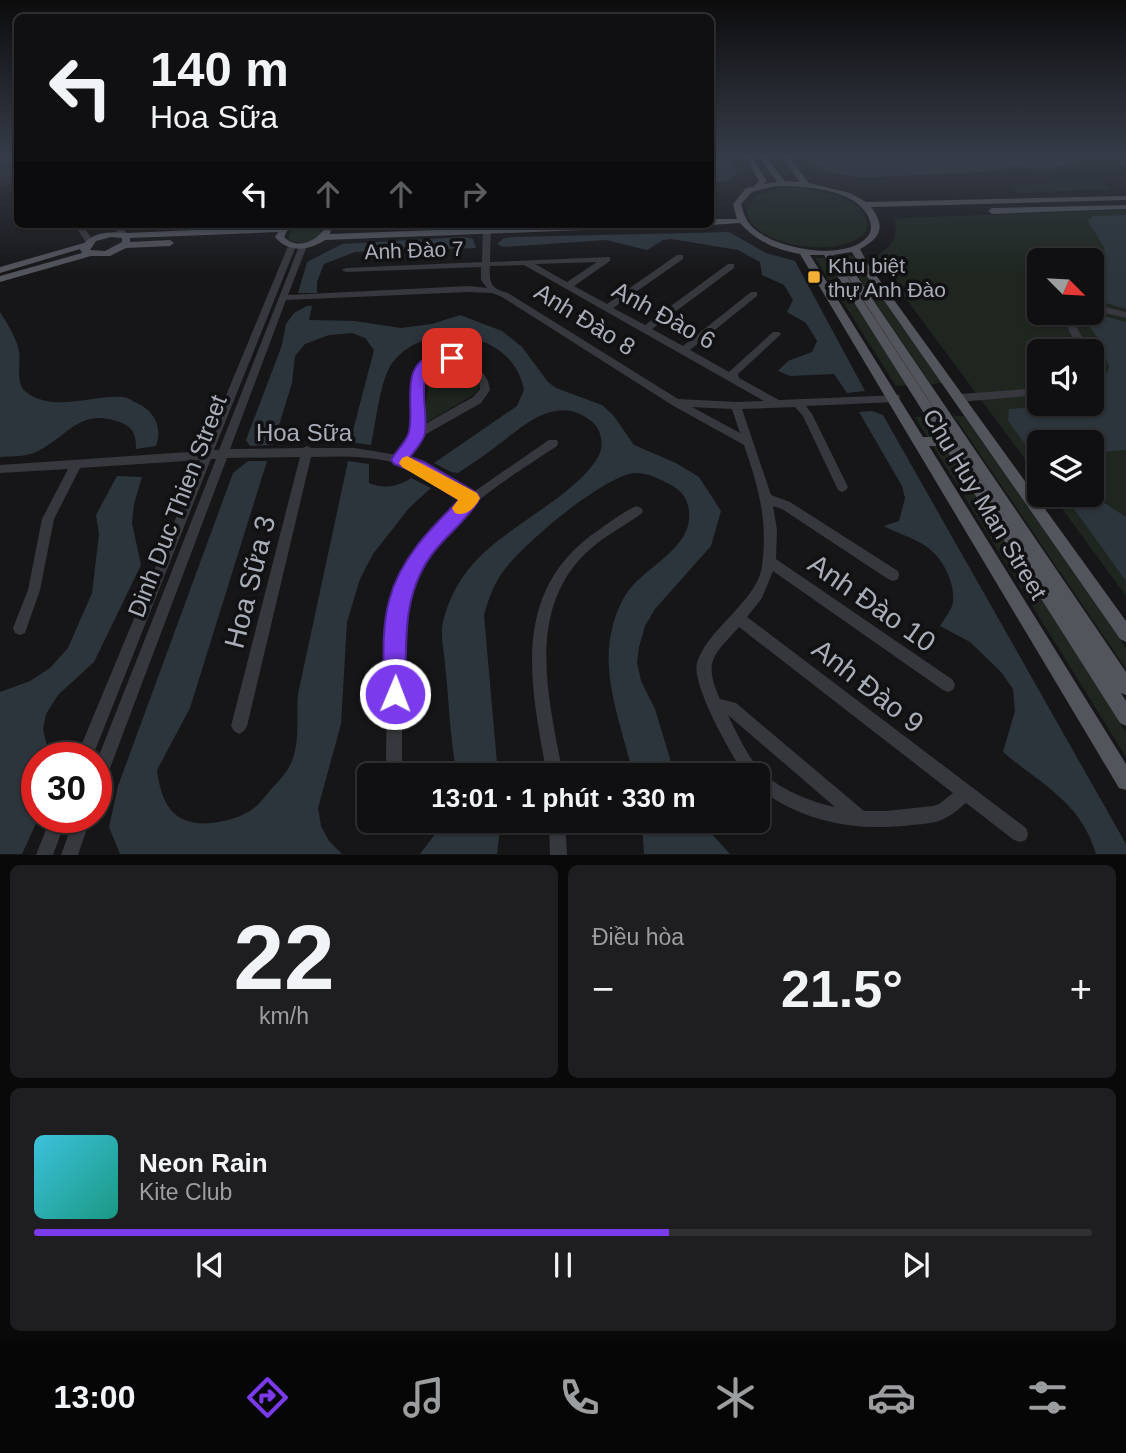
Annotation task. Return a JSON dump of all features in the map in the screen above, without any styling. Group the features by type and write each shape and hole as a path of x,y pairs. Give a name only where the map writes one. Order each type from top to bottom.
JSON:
{"main road":[{"path":"738,217 739,199 744,196"},
{"path":"846,196 882,216 1126,207"},
{"path":"863,205 1126,198"},
{"path":"714,214 738,217 751,232 768,242 803,251 832,252 855,248 874,235 882,216"},
{"path":"714,221 738,217"},
{"path":"0,279 88,247 108,234 126,240 281,233 288,228"},
{"path":"324,237 328,232 327,228"},
{"path":"281,233 282,243 297,246 324,237 487,228"},
{"path":"0,270 88,247 109,253 126,240"},
{"name":"Chu Huy Man Street","path":"855,248 917,340 1126,634"},
{"name":"Chu Huy Man Street","path":"803,251 1126,781"},
{"name":"Chu Huy Man Street","path":"832,252 863,308 891,343 948,441 1126,717"},
{"name":"Chu Huy Man Street","path":"832,252 1126,687"},
{"path":"839,310 863,308"},
{"path":"891,343 917,340"},
{"path":"920,442 948,441"},
{"path":"980,468 1007,466"}],"street":[{"path":"80,228 88,247"},
{"path":"117,228 126,240"},
{"path":"487,228 483,265 485,280 493,291"},
{"name":"Dinh Duc Thien Street","path":"89,742 206,454 297,246"},
{"path":"607,308 680,257"},
{"name":"Anh Đào 7","path":"345,270 607,259 569,285"},
{"name":"Anh Đào 6","path":"527,263 779,404"},
{"path":"646,329 730,266"},
{"path":"469,289 485,280"},
{"name":"Dinh Duc Thien Street","path":"112,743 282,298 282,283"},
{"name":"Anh Đào 8","path":"282,298 469,289 493,291 512,299 676,402 799,404 895,398"},
{"path":"684,350 754,294"},
{"path":"1104,310 1126,315"},
{"path":"746,763 706,682 705,662 708,654 739,619 764,582 771,514 748,443 732,405 742,392 733,373 776,334"},
{"path":"400,460 417,434 477,400 485,390 484,380 468,366 452,358 444,357 428,362 419,374 416,398 417,434"},
{"path":"959,398 1027,392"},
{"path":"676,402 748,443"},
{"path":"799,404 807,414 842,487"},
{"path":"394,763 395,622 406,581 428,545 471,498 553,443"},
{"name":"Hoa Sữa","path":"0,469 206,454 307,450 355,452 400,460 418,467 471,498"},
{"name":"Hoa Sữa 3","path":"239,726 307,450"},
{"path":"20,628 34,590 47,519 77,463"},
{"path":"767,499 786,505 893,575"},
{"path":"553,763 537,672 543,612 558,581 576,555 637,511"},
{"name":"Anh Đào 10","path":"768,560 948,685"},
{"name":"Anh Đào 9","path":"739,619 1020,834"},
{"path":"717,706 731,708 754,726 860,819"},
{"path":"770,787 798,806 824,815 860,819 933,814 943,811 966,793"},
{"path":"44,855 53,833"},
{"path":"69,855 77,833"},
{"path":"558,833 559,855"}],"shaded area":[{"path":"756,196 837,196 860,209 866,219 866,231 855,240 838,246 798,246 779,241 762,232 751,221 747,207"},
{"path":"1126,210 1126,596 1061,507 1104,507 1104,430 1027,430 1027,462 875,257 892,242 895,219"},
{"path":"1126,215 1126,309 1104,303 1106,259 1104,247 1088,221 1093,216"},
{"path":"318,228 321,233 314,239 297,242 288,239 291,230"},
{"path":"729,232 766,253 795,261 865,391 847,393 834,374 790,376 778,371 788,361 812,352 817,341 806,323 787,312 793,300 784,285 762,275 760,262 738,250 671,239 663,240 647,250 606,240 503,247 497,244 504,238 514,237"},
{"path":"464,237 473,239 476,248 355,252 324,264 317,282 317,293 298,293 307,262 342,244"},
{"path":"853,256 942,383 931,384 844,257"},
{"path":"815,258 825,258 907,385 896,386"},
{"path":"312,306 309,320 354,321 401,328 432,324 460,315 502,331 522,347 548,382 556,388 602,405 613,415 634,445 676,463 699,477 721,511 711,546 655,609 645,626 637,662 641,681 655,709 671,763 630,763 614,702 609,647 615,619 626,594 677,546 684,536 689,512 683,495 673,486 647,474 633,473 619,478 561,516 510,563 495,586 484,615 497,763 455,763 442,637 443,622 451,599 467,571 485,551 571,488 585,474 599,454 602,444 600,433 595,424 579,414 567,410 555,411 522,427 458,473 434,463 517,406 524,390 517,370 504,355 487,344 468,337 447,336 408,348 393,362 382,389 371,445 350,442 374,350 365,338 352,333 329,335 305,344 295,356 292,383 273,445 250,446 246,440 282,345 286,324 294,313"},
{"path":"0,312 18,346 19,379 26,392 37,398 60,402 128,398 143,406 156,420 156,446 136,449 135,436 129,427 108,419 96,418 76,425 34,453 0,457"},
{"path":"1104,316 1126,322 1126,450 1104,452 1104,430 1027,430 1027,447 1008,421 1009,409 1027,408 1027,416 1104,416 1104,381 1109,367 1104,353 1104,339 1099,339 1089,326 1104,326"},
{"path":"446,362 458,365 478,381 479,388 473,395 426,423 423,422 431,370"},
{"path":"872,411 883,415 1126,844 1126,854 1096,854 1081,821 1070,808 1046,785 1003,752 1015,711 1013,689 1001,672 970,642 940,626 953,602 952,586 942,562 919,542 884,526 899,521 905,498 902,486 859,412"},
{"path":"925,416 1126,732 1126,757 915,417"},
{"path":"954,416 964,416 1126,648 1126,669"},
{"path":"248,461 267,461 190,708 157,770 159,784 168,805 182,819 192,822 219,822 251,811 292,762 296,742 298,694 348,461 369,464 369,483 374,485 390,486 411,478 431,488 409,508 373,554 360,579 347,622 341,724 318,808 321,826 329,841 342,854 120,854 111,833 112,813 118,786 233,473"},
{"path":"117,476 142,477 132,523 141,565 94,662 58,695 46,714 43,729 46,742 21,742 21,833 32,833 22,854 0,854 0,692 30,681 50,668 68,648 92,593 99,534 96,515"},
{"path":"1104,503 1126,517 1126,581 1073,507 1104,507"},
{"path":"436,833 500,833 497,854 420,854"},
{"path":"643,833 711,833 730,854 644,854"}],"slow traffic":[{"path":"407,463 471,498 461,508"}],"place":[{"name":"Khu biệt thự Anh Đào","path":"814,277"}],"route":[{"path":"395,694 395,622 406,581 428,545 471,498 418,467 400,460 417,434 416,398 419,374 428,362 435,358 452,358"}]}
